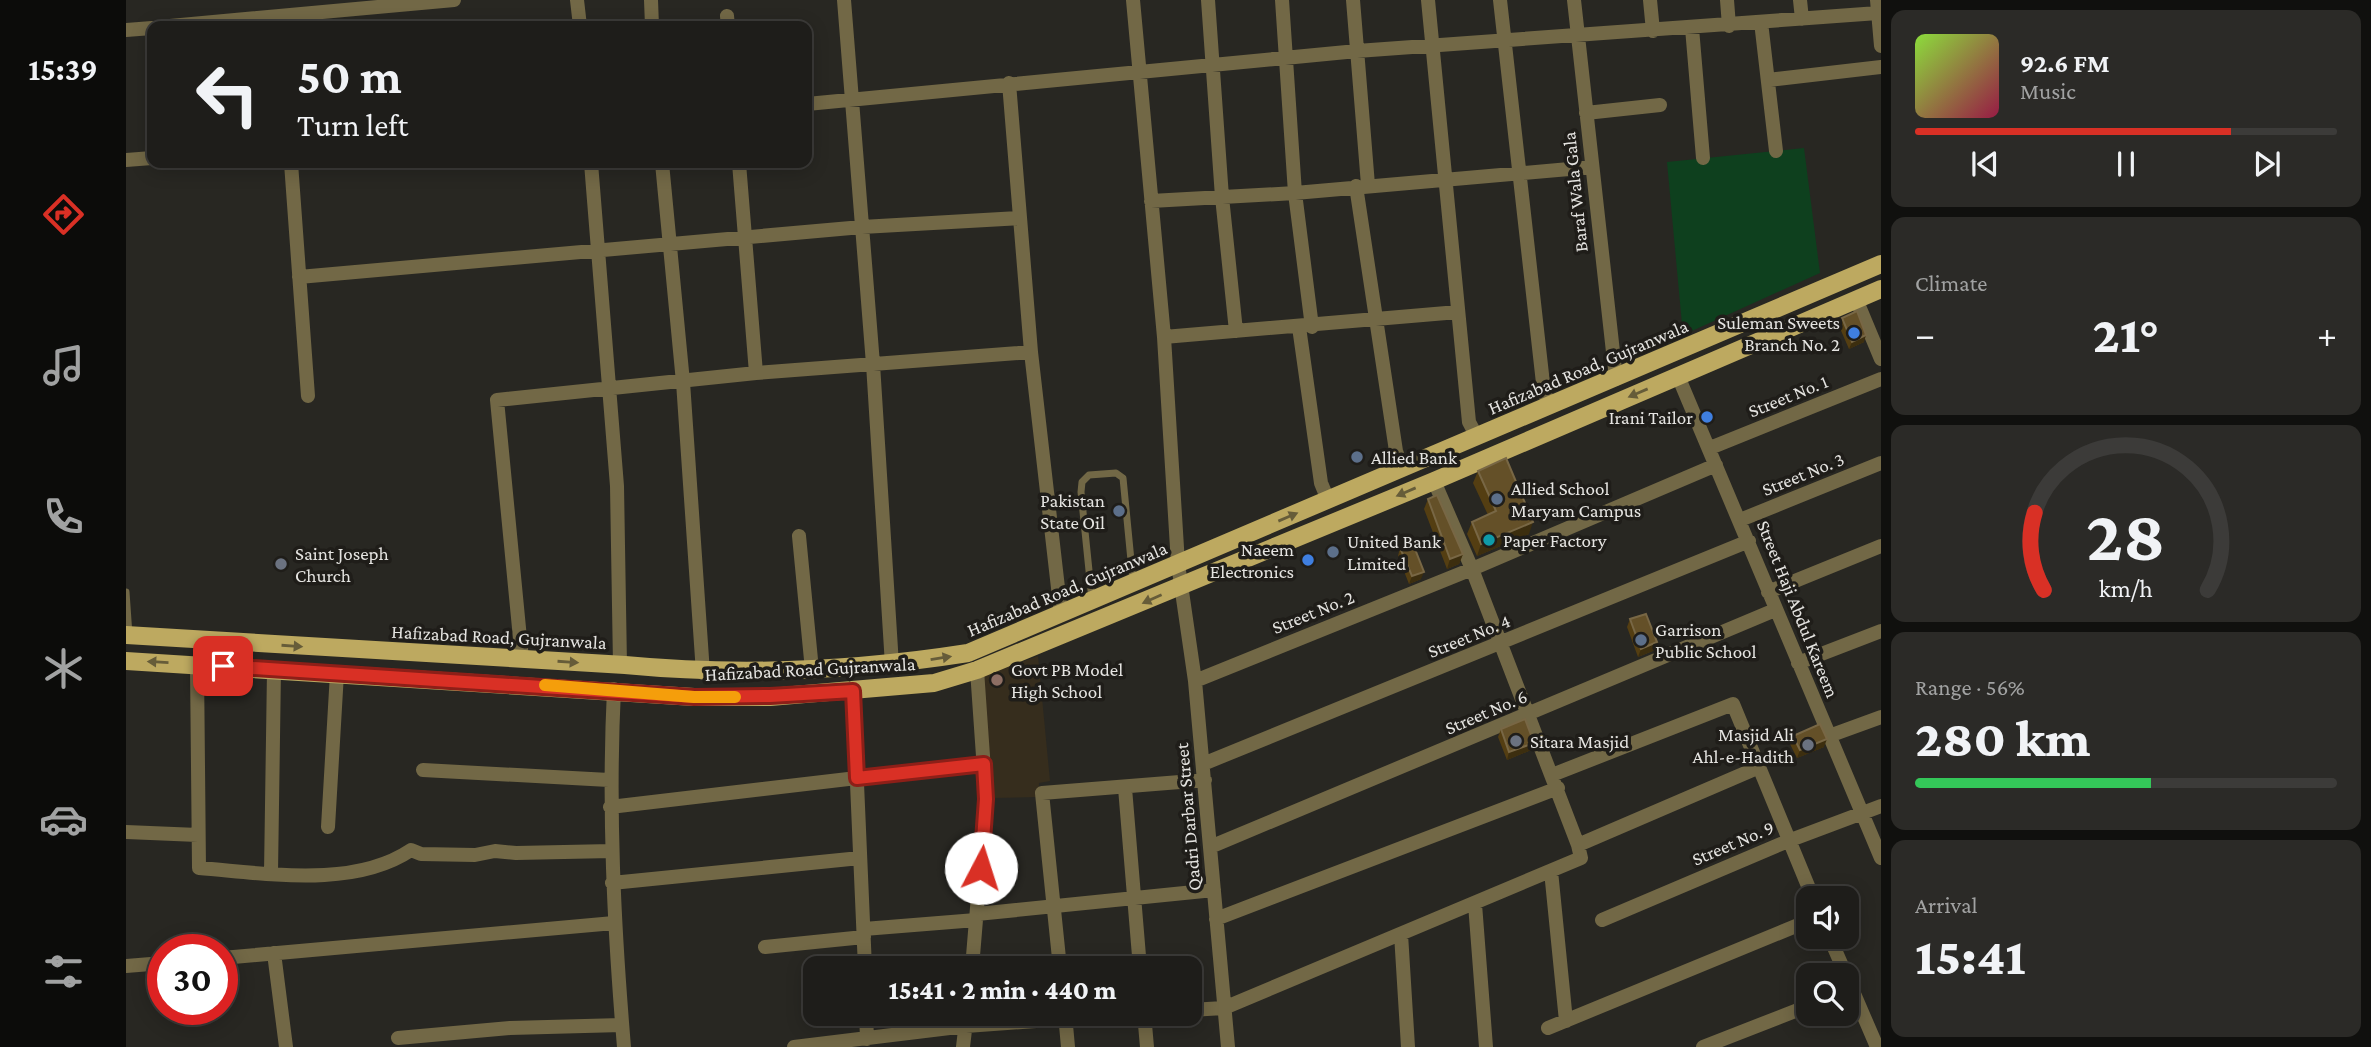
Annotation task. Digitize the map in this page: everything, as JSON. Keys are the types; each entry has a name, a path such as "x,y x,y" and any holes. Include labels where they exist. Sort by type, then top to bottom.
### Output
{"main road":[{"name":"Hafizabad Road, Gujranwala","path":"127,636 620,665 704,673 892,665 968,653 1881,264"},
{"name":"Hafizabad Road Gujranwala","path":"126,660 614,689 694,697 770,696 934,683 977,670 1434,481 1881,289"}],"street":[{"path":"225,21 454,0"},
{"path":"577,0 579,21"},
{"path":"651,0 652,21"},
{"path":"844,0 873,363 892,665"},
{"name":"Qadri Darbar Street","path":"1133,0 1164,337 1178,564 1195,681 1227,1047"},
{"path":"1208,0 1222,197 1236,331"},
{"path":"1282,0 1306,327 1321,483 1328,500"},
{"path":"1353,0 1362,185 1374,319 1396,451 1402,469"},
{"path":"1428,0 1443,178 1469,422 1476,437"},
{"path":"1500,0 1544,392 1550,405"},
{"name":"Baraf Wala Gala","path":"1574,0 1616,379"},
{"path":"1650,0 1653,31"},
{"path":"1727,0 1729,26"},
{"path":"1800,0 1802,19"},
{"path":"812,103 1432,44 1729,26 1802,19 1877,7 1881,46"},
{"path":"1761,22 1776,150"},
{"path":"126,30 147,28"},
{"path":"1692,28 1703,158"},
{"path":"1768,80 1881,67"},
{"path":"1009,83 1031,352 1061,614"},
{"path":"1586,113 1660,105"},
{"path":"126,160 147,158"},
{"path":"1151,201 1296,193 1362,185 1592,167"},
{"path":"291,168 308,396"},
{"path":"591,168 617,485 620,665"},
{"path":"662,168 683,382 704,673"},
{"path":"739,168 757,373"},
{"path":"299,276 746,236 1020,218"},
{"path":"1856,299 1881,359"},
{"path":"1164,337 1458,312"},
{"path":"522,659 497,400 757,373 1031,352"},
{"name":"Street Haji Abdul Kareem","path":"1678,376 1881,858"},
{"name":"Street No. 1","path":"1710,448 1881,379"},
{"name":"Street No. 3","path":"1740,520 1881,463"},
{"name":"Street No. 2","path":"1195,681 1472,569 1716,465"},
{"path":"1202,1009 1224,1008 1581,858 1555,782 1472,569 1434,481"},
{"path":"799,536 812,670"},
{"name":"Street No. 4","path":"1203,764 1749,541"},
{"path":"1768,592 1881,546"},
{"name":"Street No. 6","path":"1210,847 1776,610"},
{"path":"1798,663 1881,631"},
{"path":"197,665 199,868 271,873 344,872 393,862 411,850 421,854 475,855 495,851 516,853 612,850"},
{"path":"271,873 274,670"},
{"path":"973,956 986,799 977,670"},
{"path":"328,827 337,673"},
{"path":"614,689 609,780 614,923 624,1047"},
{"path":"853,691 865,956"},
{"path":"1216,919 1555,782 1732,704 1808,886"},
{"path":"1829,736 1881,717"},
{"path":"610,807 984,764"},
{"path":"1578,845 1757,768"},
{"path":"423,770 609,780"},
{"path":"1059,956 1042,793 1205,780"},
{"path":"1125,788 1139,956"},
{"name":"Street No. 9","path":"1602,920 1788,841 1881,806"},
{"path":"126,832 198,835"},
{"path":"612,883 860,858"},
{"path":"1551,871 1566,1021"},
{"path":"765,947 1134,896 1214,890"},
{"path":"1475,904 1486,1047"},
{"path":"238,956 614,923"},
{"path":"1548,1028 1796,926"},
{"path":"1401,934 1408,1047"},
{"path":"274,953 286,1047"},
{"path":"126,966 147,964"},
{"path":"1859,1007 1877,1047"},
{"path":"1703,1047 1796,1011"},
{"path":"398,1038 510,1028 622,1025"},
{"path":"794,1047 861,1042 937,1026"},
{"path":"963,1047 965,1026"},
{"path":"1066,1026 1068,1047"},
{"path":"1146,1026 1147,1047"}],"lane":[{"path":"1092,601 1081,492 1082,482 1088,475 1116,473 1123,478 1133,584"},
{"path":"126,592 127,636"}],"shaded area":[{"path":"1038,656 1050,781 1039,783 1038,797 992,798 981,677"}],"green space":[{"path":"1804,148 1820,273 1683,335 1667,162"}],"building":[{"path":"1857,311 1866,335 1852,342 1842,318"},
{"path":"1506,458 1533,522 1481,544 1472,522 1496,511 1478,471"},
{"path":"1437,495 1463,554 1450,559 1428,499"},
{"path":"1413,544 1424,572 1412,576 1400,548"},
{"path":"1646,614 1657,642 1641,649 1630,619"},
{"name":"Sitara Masjid","path":"1525,719 1534,743 1509,752 1501,729"},
{"path":"1820,724 1827,739 1800,750 1793,736"}],"slow traffic":[{"path":"545,685 694,697 735,697"}],"place":[{"name":"Suleman Sweets Branch No. 2","path":"1854,333"},
{"name":"Irani Tailor","path":"1707,417"},
{"name":"Allied Bank","path":"1357,457"},
{"name":"Allied School Maryam Campus","path":"1497,499"},
{"name":"Pakistan State Oil","path":"1119,511"},
{"name":"Paper Factory","path":"1489,540"},
{"name":"United Bank Limited","path":"1333,552"},
{"name":"Naeem Electronics","path":"1308,560"},
{"name":"Saint Joseph Church","path":"281,564"},
{"name":"Garrison Public School","path":"1641,640"},
{"name":"Govt PB Model High School","path":"997,680"},
{"name":"Sitara Masjid","path":"1516,741"},
{"name":"Masjid Ali Ahl-e-Hadith","path":"1808,745"}],"route":[{"path":"223,666 590,688 694,697 853,691 857,778 984,764 986,799 981,868"}]}
